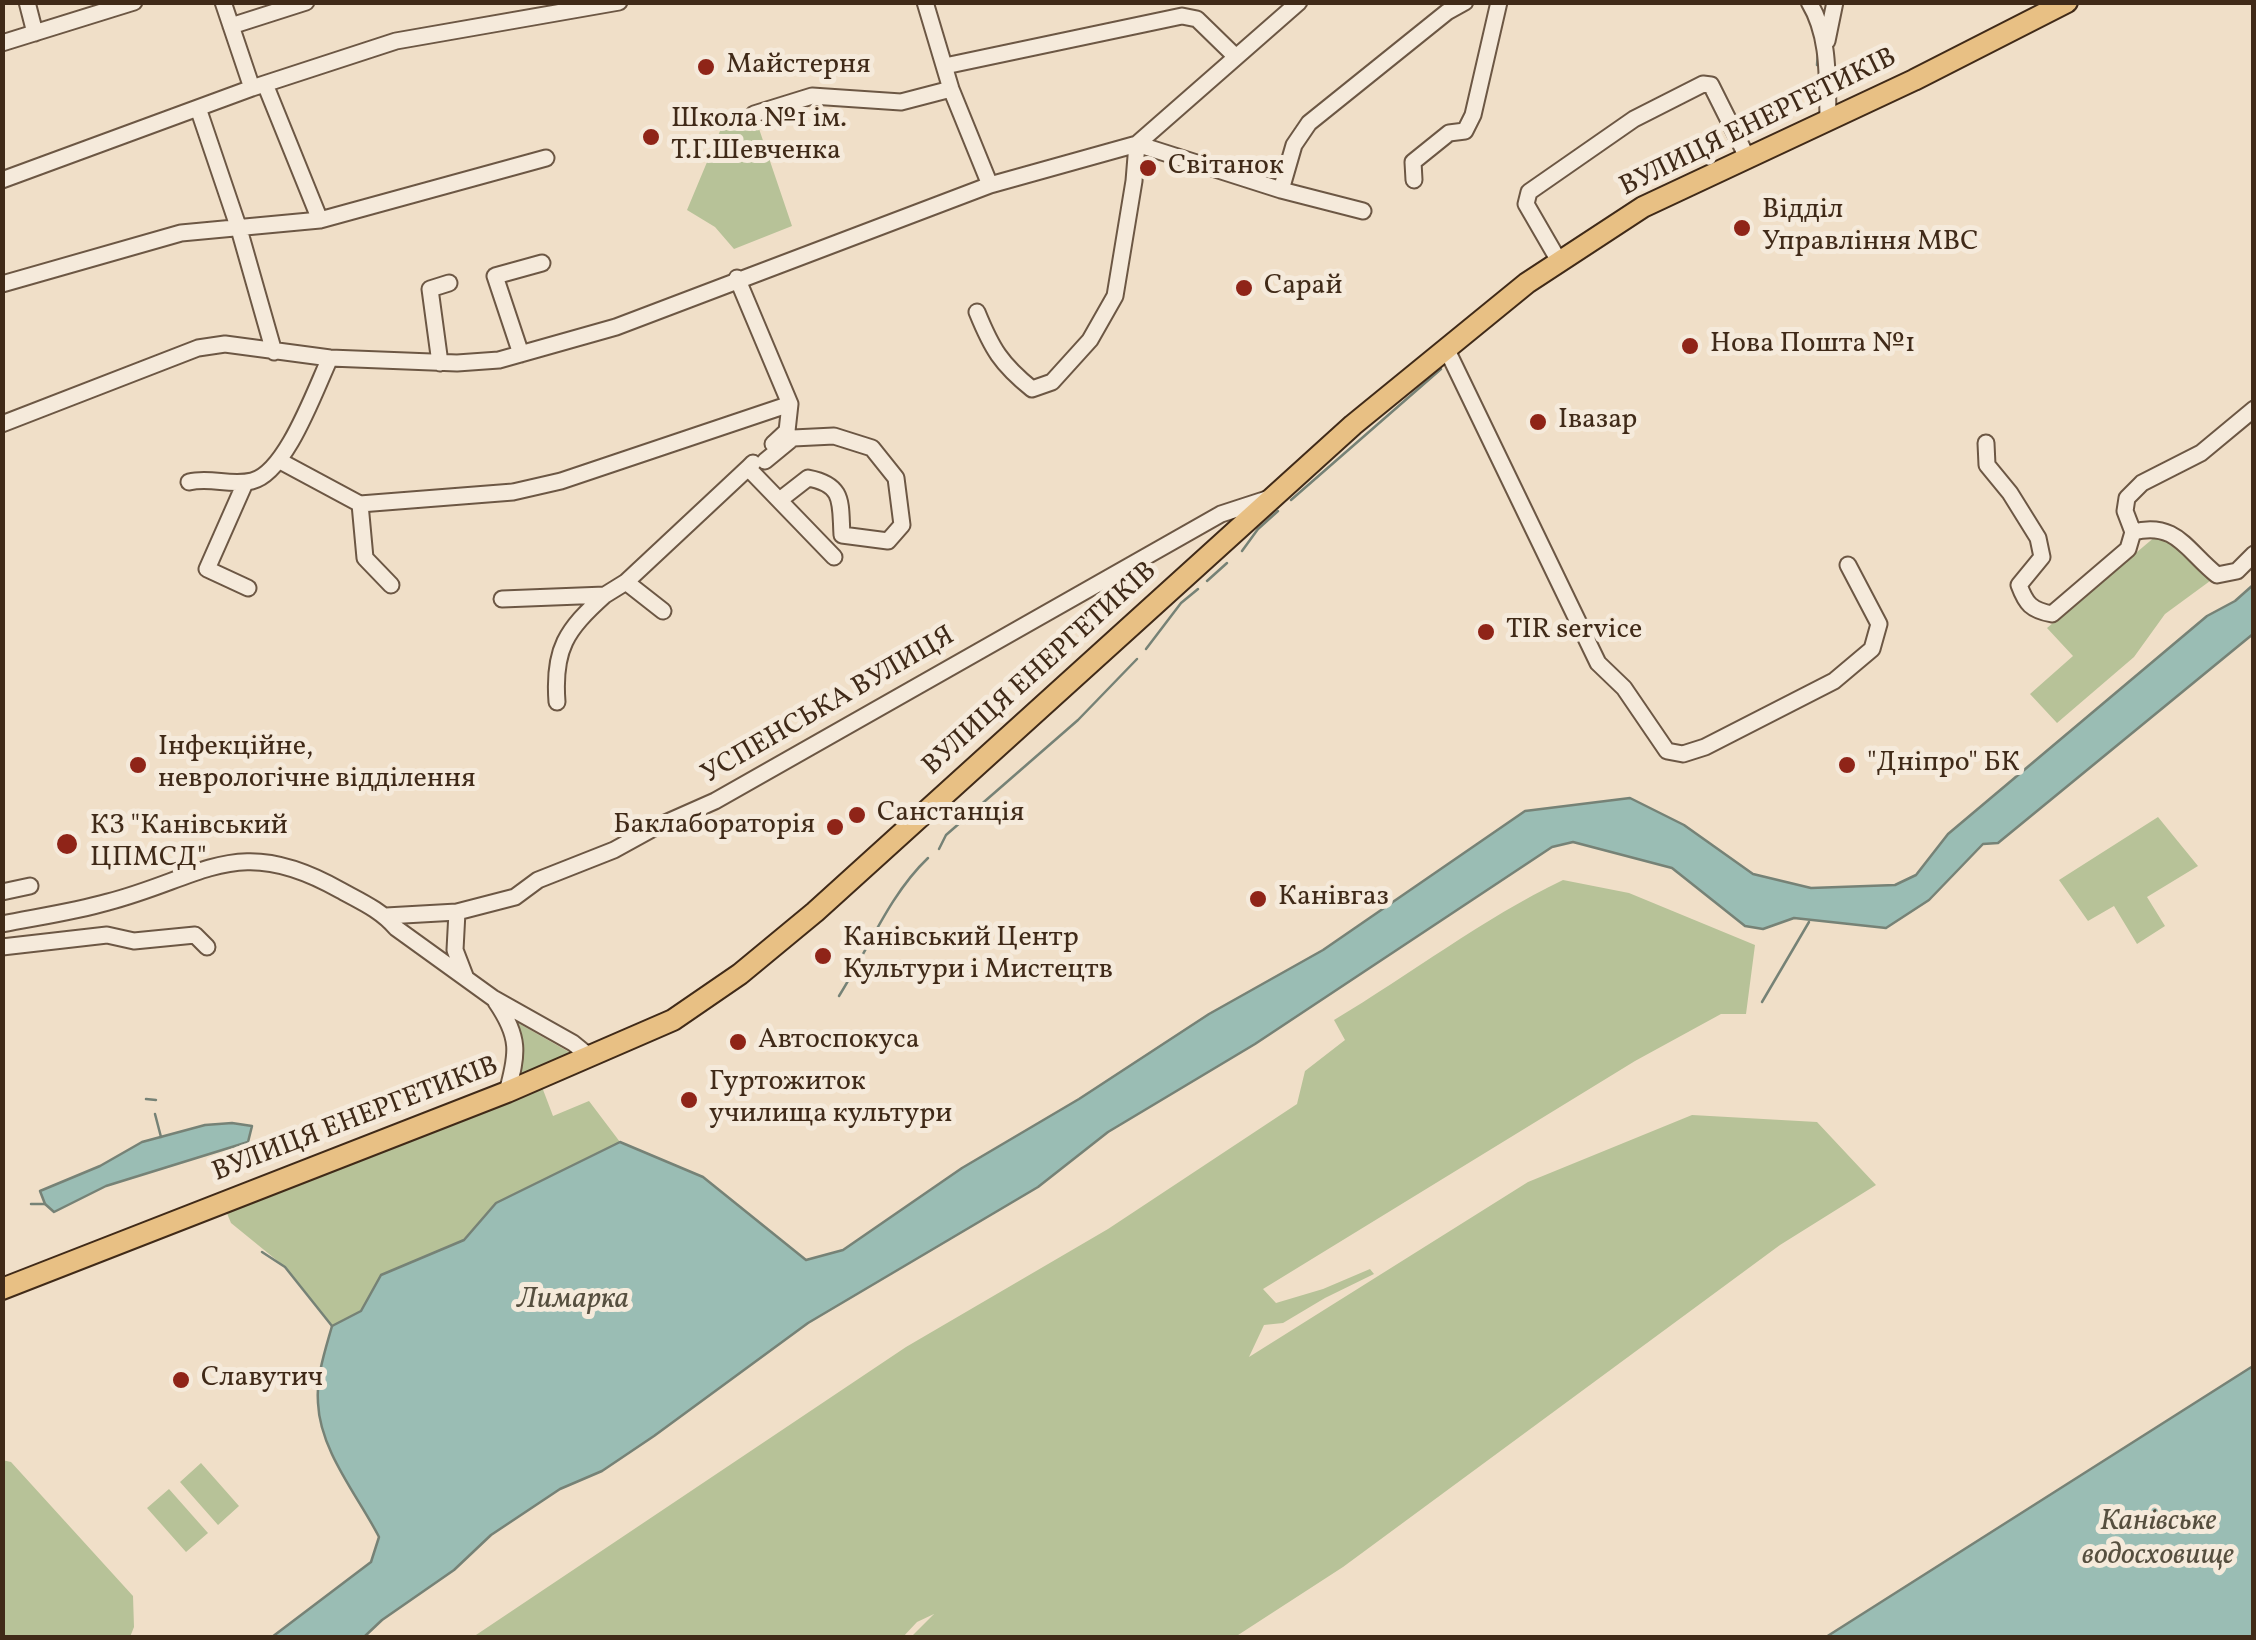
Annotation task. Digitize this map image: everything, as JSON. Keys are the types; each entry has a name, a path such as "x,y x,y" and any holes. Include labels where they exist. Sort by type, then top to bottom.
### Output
{"main road":[{"name":"ВУЛИЦЯ ЕНЕРГЕТИКІВ","path":"2,1289 507,1092 674,1020 740,974 815,912 1274,496 1446,348 1559,261 1643,207 1914,80 2067,2"}],"street":[{"path":"27,2 35,33"},
{"path":"66,2 72,22"},
{"path":"2,43 134,2"},
{"path":"223,2 320,220"},
{"path":"231,26 306,2"},
{"path":"2,180 259,86 396,41 619,2"},
{"path":"924,2 951,90 990,185"},
{"path":"2,424 198,348 225,344 330,358 440,363 499,360 616,327 990,185 1137,144 1298,2"},
{"path":"1282,190 1294,145 1309,123 1447,12 1466,2"},
{"path":"1414,180 1413,162 1449,133 1465,132 1473,115 1499,2"},
{"path":"1809,2 1818,18 1826,50 1828,117"},
{"path":"1826,50 1835,2"},
{"path":"945,66 1182,16 1197,18 1235,56"},
{"path":"1559,261 1526,204 1530,192 1634,119 1703,84 1711,85 1747,157"},
{"path":"754,114 812,96 901,102 951,90"},
{"path":"198,108 239,229 274,352"},
{"path":"1137,144 1282,190 1364,211"},
{"path":"976,312 992,351 1006,368 1032,390 1052,382 1090,340 1115,296 1137,144"},
{"path":"2,284 181,233 320,220 546,158"},
{"path":"520,354 495,276 542,263"},
{"path":"557,702 555,671 562,642 582,616 626,582 786,431 790,404 737,278"},
{"path":"440,363 430,289 449,284"},
{"path":"1446,348 1598,663 1624,688 1666,750 1683,754 1704,747 1834,680 1872,649 1880,624 1848,565"},
{"path":"190,482 260,479 280,461 330,358"},
{"path":"280,461 360,504 513,492 561,481 790,404"},
{"path":"1986,443 1987,465 2010,492 2038,538 2042,557 2019,585 2025,601 2034,611 2052,614 2128,549 2134,532 2125,511 2127,498 2134,490 2142,482 2201,453 2254,409"},
{"path":"765,461 793,438 834,436 872,448 896,478 902,524 888,541 816,536"},
{"path":"748,468 834,557"},
{"path":"781,500 808,478 827,482 840,497 842,535"},
{"path":"245,482 207,569 248,588"},
{"name":"УСПЕНСЬКА ВУЛИЦЯ","path":"386,916 458,912 515,897 538,880 614,850 715,802 1220,514 1274,496"},
{"path":"360,504 366,558 391,585"},
{"path":"2134,532 2154,527 2168,531 2216,575 2236,572 2254,554"},
{"path":"626,582 663,610"},
{"path":"502,599 605,595"},
{"path":"2,924 108,902 210,865 260,860 315,876 386,916 396,928 493,998 589,1056"},
{"path":"2,892 30,886"},
{"path":"458,912 455,950 465,976"},
{"path":"2,947 107,936 134,941 195,935 207,947"},
{"path":"493,998 510,1022 518,1054 507,1092"}],"green space":[{"path":"754,114 792,226 734,249 715,227 687,210 725,119"},
{"path":"2156,536 2163,536 2210,581 2165,614 2134,657 2057,723 2030,694 2073,656 2047,628"},
{"path":"2158,817 2198,866 2147,897 2165,926 2137,944 2114,906 2088,921 2059,880"},
{"path":"1563,880 1629,893 1755,945 1746,1014 1721,1014 1635,1061 1263,1289 1276,1303 1370,1269 1374,1274 1283,1323 1264,1325 1249,1357 1528,1182 1692,1115 1817,1122 1876,1185 1780,1245 1343,1567 1235,1637 911,1637 934,1614 917,1622 902,1638 473,1637 906,1347 1108,1229 1297,1104 1305,1071 1345,1040 1334,1020 1475,929"},
{"path":"513,1020 569,1052 565,1059 517,1079"},
{"path":"542,1087 553,1116 589,1101 620,1142 496,1203 464,1240 381,1275 361,1311 332,1326 285,1267 231,1223 226,1211"},
{"path":"2,1460 11,1462 133,1596 134,1627 130,1637 3,1637"},
{"path":"201,1463 239,1506 218,1525 180,1482"},
{"path":"169,1489 208,1533 186,1552 147,1508"}],"water":[{"name":"Лимарка","path":"2253,585 2253,634 1998,843 1983,844 1929,900 1886,928 1794,918 1763,929 1745,926 1672,868 1573,842 1552,847 1255,1044 1108,1132 1038,1187 808,1323 602,1471 560,1489 491,1535 454,1570 364,1637 272,1637 371,1562 379,1537 341,1473 320,1421 318,1384 332,1326 361,1311 381,1275 464,1240 496,1203 620,1142 703,1177 806,1260 843,1250 962,1168 1079,1099 1209,1014 1323,950 1525,811 1630,798 1684,825 1753,874 1811,888 1895,885 1916,875 1948,834 2207,616 2235,601"},
{"path":"205,1125 252,1126 248,1142 106,1186 54,1212 45,1204 40,1191 100,1166 142,1142"},
{"name":"Канівське водосховище","path":"2253,1366 2253,1637 1826,1637"}],"waterway":[{"path":"1817,65 1818,52"},
{"path":"1291,500 1441,369"},
{"path":"1242,551 1278,511"},
{"path":"1207,581 1227,563"},
{"path":"1146,649 1181,603 1198,589"},
{"path":"939,849 946,835 1078,720 1137,659"},
{"path":"839,996 890,906 928,858"},
{"path":"1762,1002 1809,922"},
{"path":"146,1099 156,1100"},
{"path":"155,1114 161,1137"},
{"path":"31,1204 45,1204"},
{"path":"262,1252 285,1267 332,1326"}],"place":[{"name":"Майстерня","path":"706,67"},
{"name":"Школа №1 ім. Т.Г.Шевченка","path":"651,137"},
{"name":"Світанок","path":"1148,168"},
{"name":"Відділ Управління МВС","path":"1742,228"},
{"name":"Сарай","path":"1244,288"},
{"name":"Нова Пошта №1","path":"1690,346"},
{"name":"Івазар","path":"1538,422"},
{"name":"TIR service","path":"1486,632"},
{"name":"Інфекційне, неврологічне відділення","path":"138,765"},
{"name":"\"Дніпро\" БК","path":"1847,765"},
{"name":"Санстанція","path":"857,815"},
{"name":"Баклабораторія","path":"835,827"},
{"name":"КЗ \"Канівський ЦПМСД\"","path":"67,844"},
{"name":"Канівгаз","path":"1258,899"},
{"name":"Канівський Центр Культури і Мистецтв","path":"823,956"},
{"name":"Автоспокуса","path":"738,1042"},
{"name":"Гуртожиток училища культури","path":"689,1100"},
{"name":"Славутич","path":"181,1380"}]}
